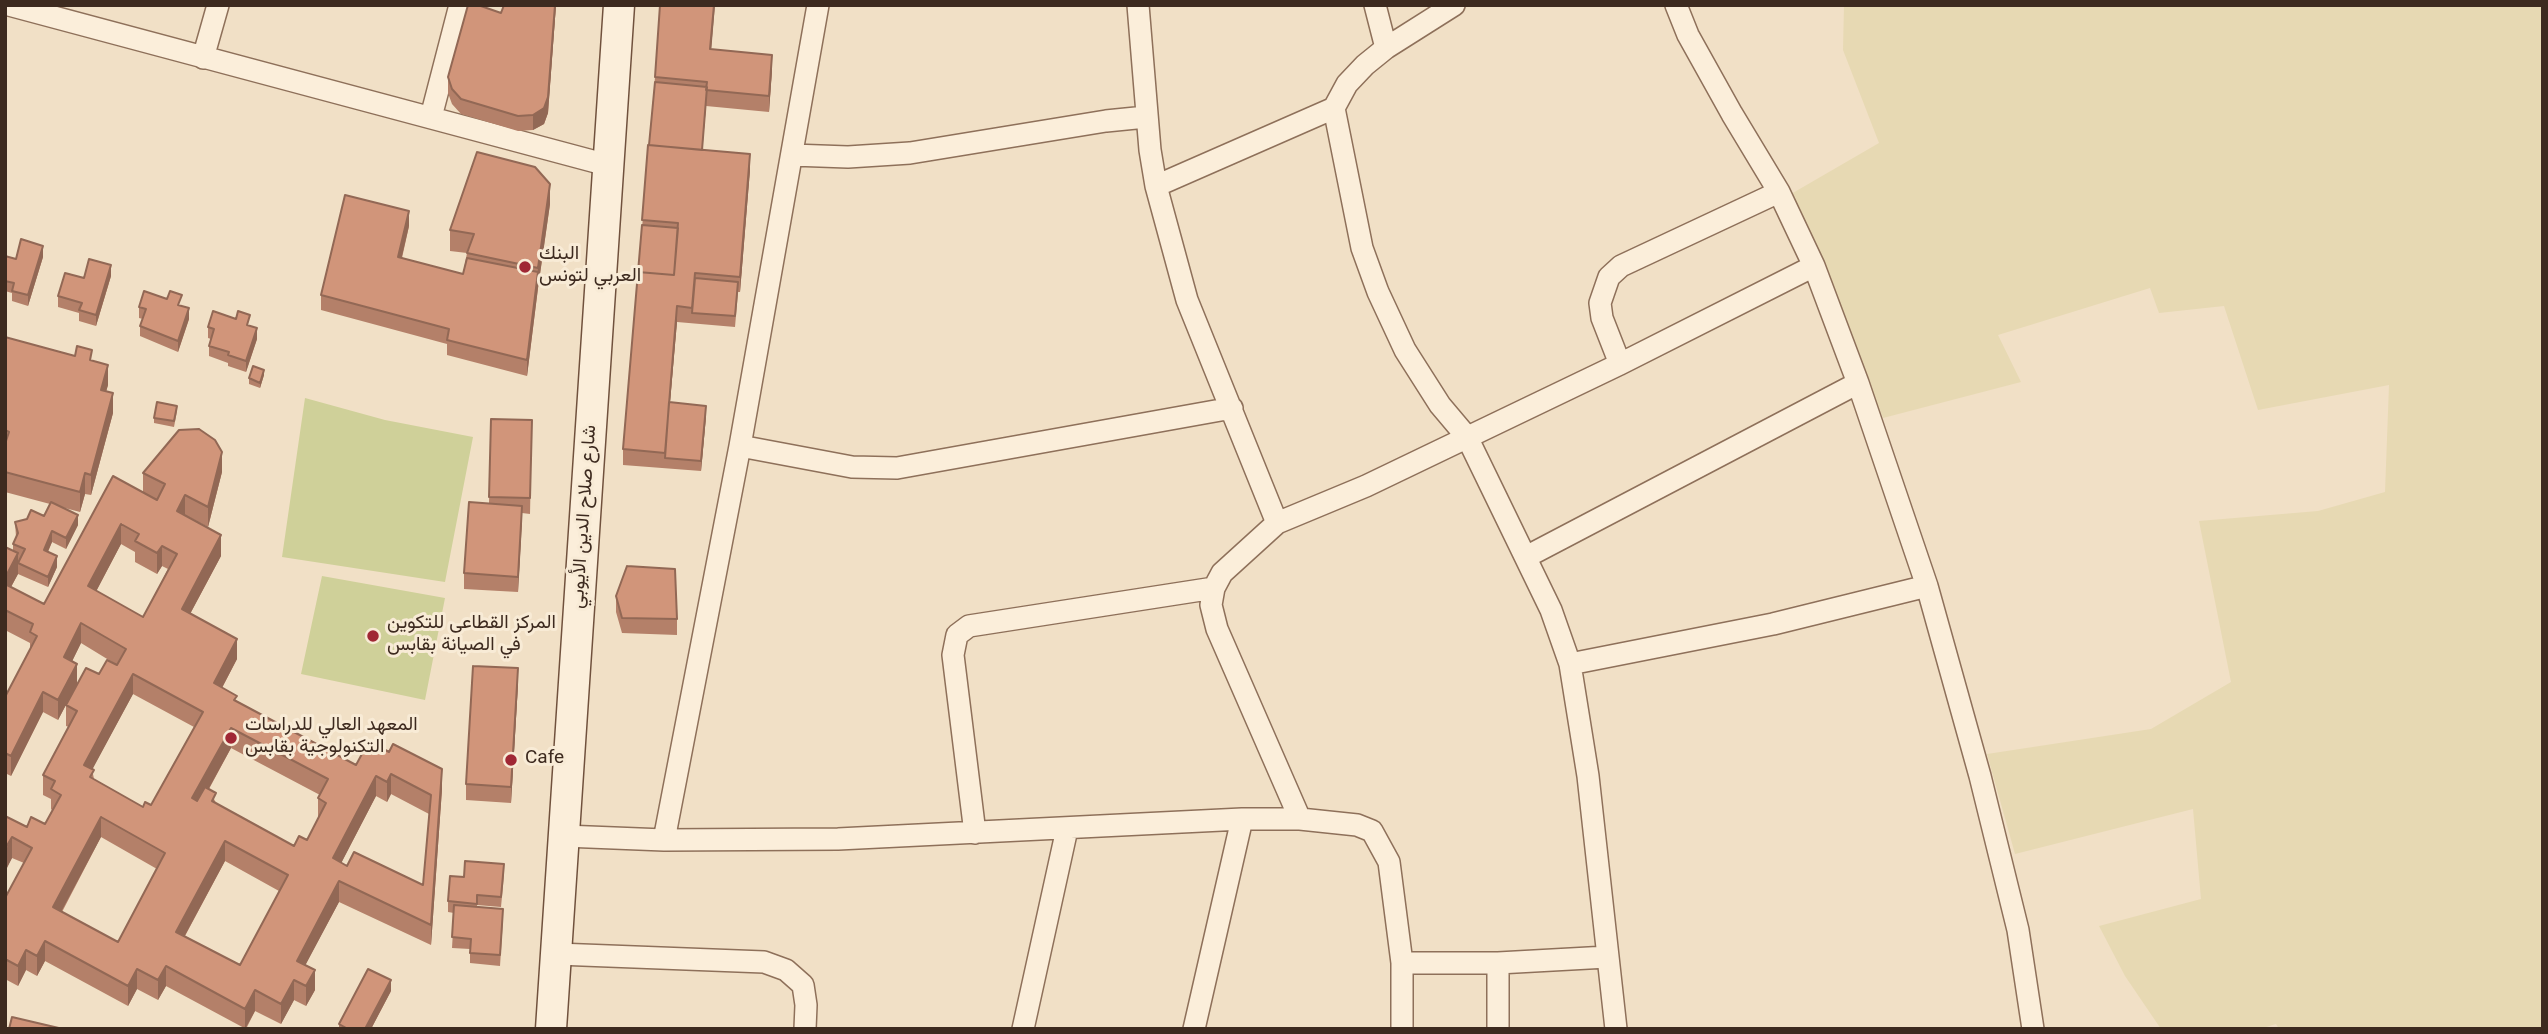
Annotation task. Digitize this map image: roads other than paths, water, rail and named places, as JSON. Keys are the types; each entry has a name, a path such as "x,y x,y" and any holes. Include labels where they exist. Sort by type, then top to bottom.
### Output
{"main road":[{"name":"شارع صلاح الدين الأيوبي","path":"551,1029 611,166 619,5"}],"street":[{"path":"5,11 8,5 611,166"},
{"path":"203,58 218,5"},
{"path":"431,117 460,5"},
{"path":"664,840 740,446 818,5"},
{"path":"1138,5 1146,117 1156,186 1187,300 1277,523"},
{"path":"1375,5 1386,48"},
{"path":"1156,186 1334,108 1347,84 1386,48 1454,5"},
{"path":"1676,5 1694,46 1779,192 1814,266 1858,383 1927,586 1980,776 2018,930 2032,1029"},
{"path":"1334,108 1362,248 1378,292 1405,350 1440,405 1467,436 1551,610 1570,664 1582,725 1616,1029"},
{"path":"792,155 848,157 910,153 1146,117"},
{"path":"1620,364 1602,318 1600,303 1609,278 1621,266 1779,192"},
{"path":"1300,819 1217,629 1211,605 1214,588 1222,573 1277,523 1366,486 1620,364 1814,266"},
{"path":"1527,557 1858,383"},
{"path":"740,446 840,465 897,468 1232,408"},
{"path":"1570,664 1773,624 1927,586"},
{"path":"975,833 953,654 957,635 969,626 1214,588"},
{"path":"564,836 664,840 838,839 1242,819 1300,819 1357,825 1373,831 1390,862 1402,963 1402,1029"},
{"path":"1194,1029 1242,819"},
{"path":"1023,1029 1067,829"},
{"path":"557,954 764,962 786,970 803,985 805,1029"},
{"path":"1402,963 1498,963 1607,957"},
{"path":"1498,963 1498,1029"}],"place":[{"name":"البنك العربي لتونس","path":"525,267"},
{"name":"المركز القطاعى للتكوين في الصيانة بقابس","path":"373,636"},
{"name":"المعهد العالي للدراسات التكنولوجية بقابس","path":"231,738"},
{"name":"Cafe","path":"511,760"}]}
